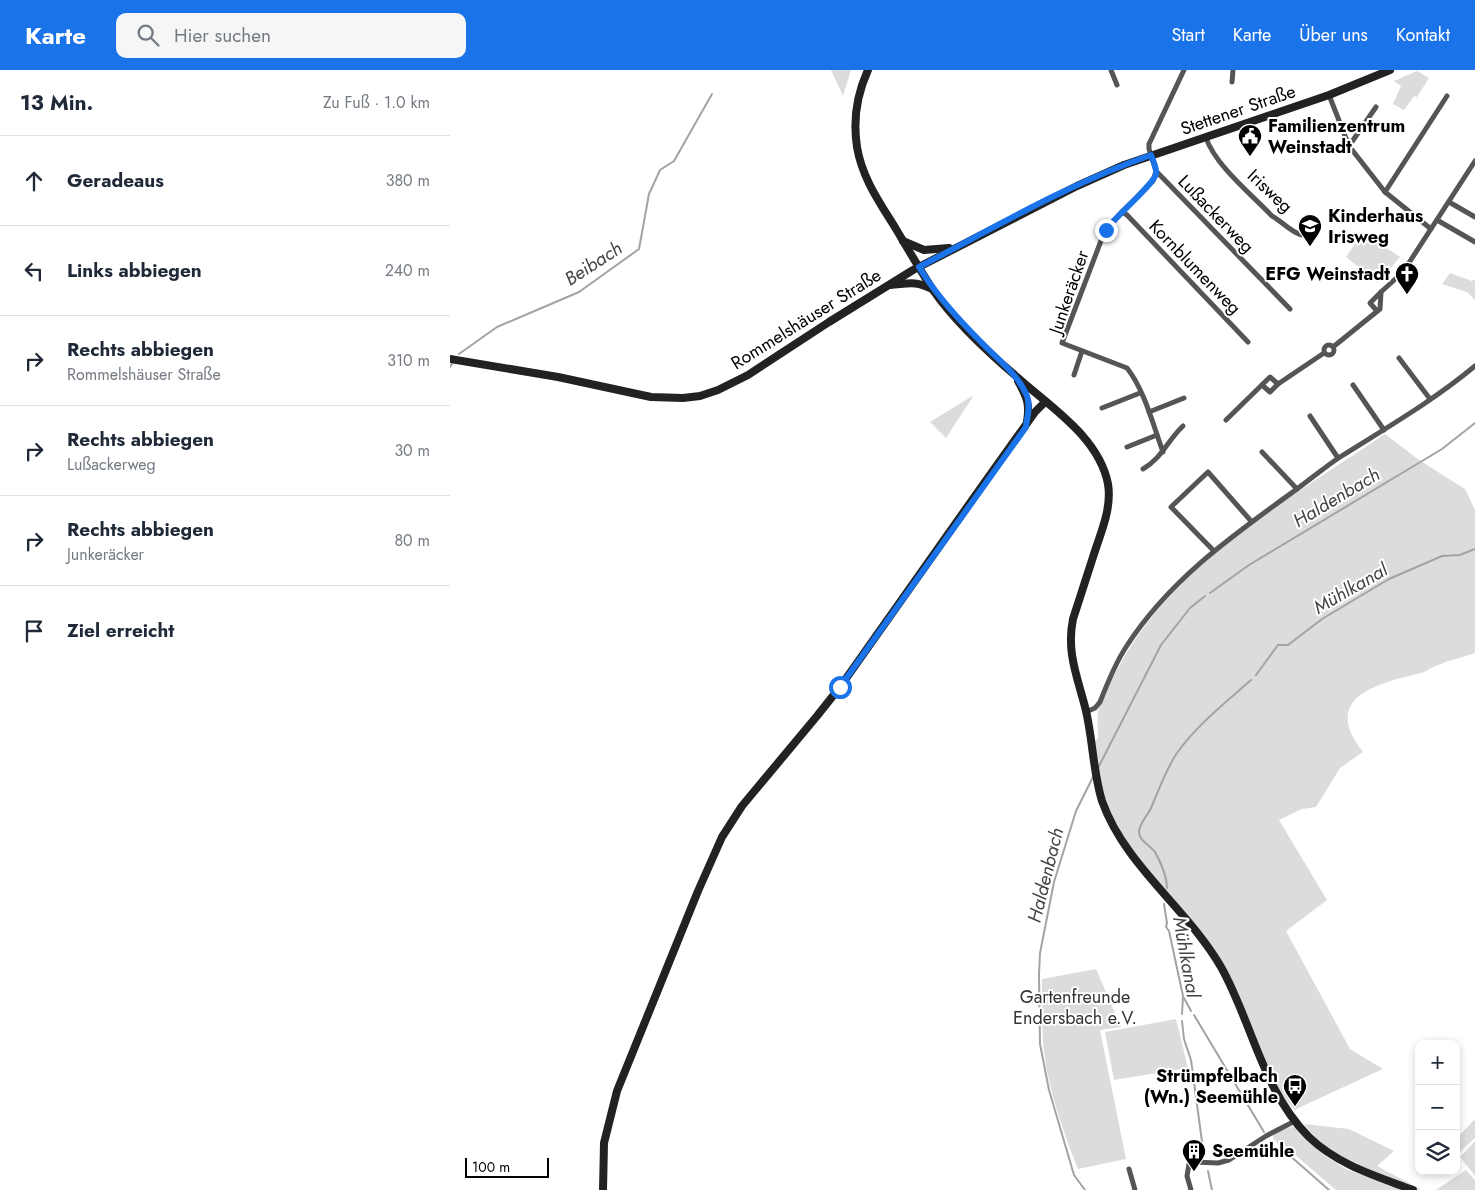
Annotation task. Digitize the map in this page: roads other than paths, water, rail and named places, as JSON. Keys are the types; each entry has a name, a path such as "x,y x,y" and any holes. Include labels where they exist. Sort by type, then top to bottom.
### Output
{"main road":[{"path":"868,70 856,111 857,148 871,189 919,267 948,309 1016,377 1074,428 1094,450 1105,473 1109,494 1106,518 1075,613 1070,634 1070,651 1086,712 1102,800 1117,831 1130,852 1199,936 1219,964 1236,996 1264,1071 1295,1121 1322,1149 1335,1158 1413,1190"},
{"name":"Stettener Straße","path":"1151,155 1329,96 1390,70"},
{"name":"Rommelshäuser Straße","path":"452,359 558,377 651,397 683,398 700,396 718,390 748,375 815,330 888,285 958,246 1077,186 1124,164 1151,155"},
{"path":"904,241 924,250 932,251 958,246"},
{"path":"888,285 912,283 924,285 934,290"},
{"path":"1016,377 1028,398 1026,427"},
{"path":"602,1190 604,1143 617,1091 698,891 722,837 742,806 840,687 1035,412 1045,402"}],"street":[{"path":"1111,70 1117,85"},
{"path":"1151,155 1149,144 1184,70"},
{"path":"1232,82 1233,70"},
{"path":"1329,96 1349,146 1385,192 1431,229"},
{"path":"1385,192 1447,96"},
{"path":"1349,146 1376,107"},
{"name":"Irisweg","path":"1206,138 1218,160 1272,216 1281,221 1295,234 1302,235"},
{"name":"Lußackerweg","path":"1151,155 1156,171 1290,309"},
{"path":"1377,311 1370,303 1402,272 1475,160"},
{"name":"Junkeräcker","path":"1156,171 1153,181 1109,226 1101,240 1062,343 1127,368 1132,374 1140,392 1163,452"},
{"path":"1449,202 1475,218"},
{"name":"Kornblumenweg","path":"1122,212 1248,342"},
{"path":"1437,220 1475,242"},
{"path":"1262,384 1270,392 1278,384 1324,353 1332,354 1333,347 1380,309 1381,292"},
{"path":"1074,375 1082,351"},
{"path":"1399,358 1430,399"},
{"path":"1086,712 1095,708 1100,702 1125,648 1155,609 1213,550 1251,520 1338,458 1384,430 1475,366"},
{"path":"1226,420 1270,377 1278,384"},
{"path":"1353,385 1384,430"},
{"path":"1102,408 1140,392"},
{"path":"1148,412 1184,398"},
{"path":"1310,416 1338,458"},
{"path":"1142,469 1163,452 1176,433 1184,426"},
{"path":"1127,447 1156,435"},
{"path":"1262,452 1297,489"},
{"path":"1213,550 1171,506 1208,472 1251,520"},
{"path":"1191,1190 1187,1176 1189,1164 1194,1162 1218,1163 1229,1160 1266,1136 1295,1121"},
{"path":"1129,1169 1135,1190"}],"waterway":[{"name":"Beibach","path":"459,354 497,327 579,292 639,249 649,194 660,170 674,161 712,94"},
{"name":"Haldenbach","path":"1210,593 1249,565 1442,449 1475,423"},
{"name":"Mühlkanal","path":"1256,675 1278,645 1288,645 1322,619 1389,579 1442,556 1460,555 1475,549"},
{"name":"Haldenbach","path":"1098,768 1161,645 1190,608 1205,596"},
{"name":"Mühlkanal","path":"1167,888 1165,874 1155,852 1139,835 1140,826 1151,808 1177,753 1202,724 1251,680"},
{"name":"Haldenbach","path":"1085,1190 1074,1175 1049,1090 1040,1044 1039,974 1040,953 1054,882 1076,811 1093,777"},
{"name":"Mühlkanal","path":"1164,904 1166,927 1169,931 1183,996 1182,1014"},
{"path":"1184,998 1191,1011"},
{"path":"1194,1015 1264,1132"},
{"name":"Mühlkanal","path":"1182,1021 1184,1039 1191,1060 1203,1149"},
{"path":"1288,1154 1329,1190"},
{"name":"Mühlkanal","path":"1208,1171 1212,1190"}],"place":[{"name":"Familienzentrum Weinstadt","path":"1250,157"},
{"name":"Kinderhaus Irisweg","path":"1310,247"},
{"name":"EFG Weinstadt","path":"1407,295"},
{"name":"Strümpfelbach (Wn.) Seemühle","path":"1295,1107"},
{"name":"Seemühle","path":"1194,1172"}],"park label":[{"name":"Gartenfreunde Endersbach e.V.","path":"1075,1008"}]}
